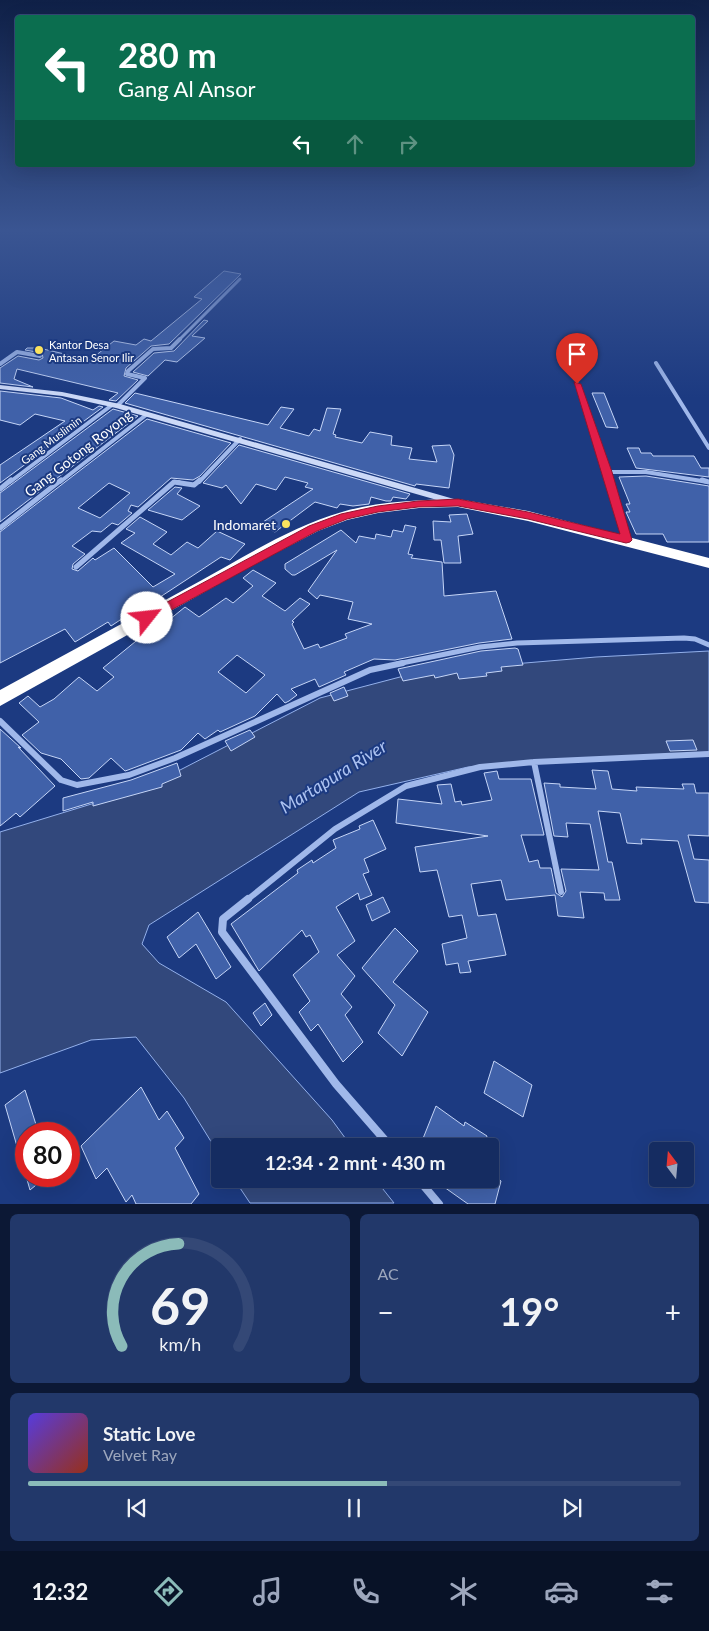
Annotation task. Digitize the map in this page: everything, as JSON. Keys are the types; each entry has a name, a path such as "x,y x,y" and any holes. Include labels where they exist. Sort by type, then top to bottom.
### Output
{"highway":[{"path":"0,699 248,561 313,528 344,516 378,509 418,504 458,503 528,516 709,562"},
{"path":"0,704 19,690"}],"street":[{"name":"Gang Muslimin","path":"0,489 114,406 145,378 127,374 128,371 155,348 171,348 233,286"},
{"path":"0,364 17,352 40,356"},
{"path":"656,363 709,448"},
{"path":"577,384 607,472 626,540"},
{"path":"0,387 62,394 114,406 240,439 458,503"},
{"name":"Gang Gotong Royong","path":"0,528 146,415"},
{"path":"76,567 174,482 179,481 192,486 197,484 240,439"},
{"path":"607,472 624,470 677,475 709,482"},
{"path":"0,721 61,780 78,785 129,775 175,758 370,670 480,647 517,643 695,638 709,645"},
{"path":"383,1138 336,1084 228,942 222,932 223,919 335,829 406,786 480,767 534,762 709,754"},
{"path":"534,762 560,892"},
{"path":"426,1188 439,1204"}],"water":[{"name":"Martapura River","path":"709,651 709,752 468,767 359,792 149,925 142,944 159,963 226,1002 332,1120 345,1138 211,1138 211,1142 184,1098 136,1037 91,1040 0,1073 0,832 147,787 320,698 419,672 596,657"},
{"path":"240,1188 382,1188 394,1203 250,1203"}],"building":[{"path":"206,286 228,286 169,344 151,346 126,368 124,376 138,380 116,401 109,400 118,393 17,369 14,379 33,387 0,383 0,368 18,356 39,360 43,358 42,353 25,350 27,348 39,348 90,360 114,341 136,345 144,339 151,341 202,299 194,297"},
{"path":"204,320 208,321 192,336 205,338 177,362 165,360 148,376 133,372 154,353 174,351"},
{"path":"0,391 61,398 93,410 99,406 103,407 0,483 0,465 65,421 35,414 20,425 0,420"},
{"path":"135,393 268,425 281,407 294,409 280,428 309,436 314,429 320,431 327,408 341,409 333,434 336,435 335,437 362,443 370,432 392,436 391,445 412,448 409,459 437,462 432,446 450,445 454,455 449,488 416,484 415,486 125,403"},
{"path":"592,393 604,393 618,428 606,427"},
{"path":"113,409 138,416 0,522 0,493"},
{"path":"147,419 231,443 200,476 193,480 171,478 138,507 131,505 128,511 132,513 118,525 112,523 101,532 92,531 72,546 85,554 73,564 72,569 78,571 93,558 95,560 114,548 153,587 175,574 121,543 135,533 126,529 140,517 167,532 153,544 171,555 187,542 198,548 217,531 245,544 230,560 221,557 148,605 146,603 111,626 108,622 75,642 65,629 0,663 0,532","holes":["109,483 130,493 100,518 78,508"]},
{"path":"239,445 410,494 406,499 393,497 391,501 371,497 369,504 353,506 340,504 337,508 315,502 275,532 260,524 313,489 305,487 308,483 285,477 276,490 256,484 241,504 226,485 222,488 203,483"},
{"path":"627,448 639,448 641,453 651,453 653,456 694,456 701,468 709,468 709,477 636,468"},
{"path":"646,476 709,486 709,542 667,542 663,534 636,534 626,512 630,512 626,504 630,504 619,477"},
{"path":"175,487 182,488 177,494 200,506 182,520 148,510"},
{"path":"467,514 473,534 458,536 461,563 444,563 441,540 434,540 433,521 451,522 449,515"},
{"path":"405,525 416,527 408,554 413,555 411,558 442,562 444,596 496,591 512,639 479,643 395,660 374,659 344,672 346,675 319,687 315,679 291,689 297,695 285,703 277,694 255,716 220,732 218,730 205,739 198,733 181,750 125,771 111,758 89,778 81,779 61,759 41,753 22,735 39,722 19,703 28,696 40,707 54,699 79,677 97,691 114,677 103,668 152,628 167,618 169,620 185,607 199,617 226,598 233,603 253,586 243,578 253,570 276,583 262,596 285,611 300,598 310,604 292,621 304,649 318,644 320,648 347,638 345,634 372,624 348,619 353,602 320,595 317,599 308,591 337,550 295,575 292,575 285,569 285,564 341,530 356,543 359,536 375,539 376,534 391,537 393,530 403,532","holes":["237,655 265,675 246,693 218,672"]},
{"path":"518,649 523,665 501,667 502,671 486,673 487,676 459,679 457,673 435,678 434,675 403,681 398,669 481,651"},
{"path":"344,687 348,696 334,701 330,693"},
{"path":"0,729 21,748 18,747 55,786 20,817 16,813 0,826"},
{"path":"250,730 255,737 231,751 225,741"},
{"path":"693,740 697,750 670,751 666,741"},
{"path":"177,763 181,776 162,784 162,787 93,806 93,802 63,811 63,798 131,780"},
{"path":"592,770 608,771 612,789 637,791 636,787 684,789 682,784 694,784 696,793 709,793 709,836 688,835 694,859 709,860 709,903 695,902 678,841 641,839 642,844 627,843 620,813 598,811 608,862 612,862 620,900 605,900 604,893 580,892 584,918 558,916 555,895 506,900 501,880 471,884 478,916 496,914 506,955 468,961 471,972 460,973 458,963 446,965 442,944 467,938 462,915 449,917 437,870 420,872 415,847 488,836 396,823 398,799 442,804 437,785 451,784 455,802 461,801 462,805 492,800 484,773 497,771 499,779 531,779 544,835 521,835 529,862 538,860 540,868 551,868 556,893 562,897 566,891 561,869 599,870 590,824 566,823 568,837 554,836 544,783 560,784 560,787 596,789"},
{"path":"373,820 386,849 364,859 369,872 363,874 372,895 360,900 358,893 336,907 355,941 337,955 355,976 341,994 352,1007 345,1015 363,1042 343,1062 318,1024 311,1031 299,1012 310,1001 293,975 319,952 310,935 306,937 302,930 259,971 231,924 298,873 297,870 312,860 313,863 336,848 333,840 360,829 359,826"},
{"path":"383,897 390,912 372,921 366,905"},
{"path":"198,912 231,967 216,979 196,944 179,958 167,937"},
{"path":"395,928 418,951 393,982 428,1012 402,1056 378,1033 395,1005 362,968"},
{"path":"265,1003 272,1015 261,1026 253,1013"},
{"path":"494,1061 532,1085 523,1117 484,1093"},
{"path":"141,1087 159,1120 167,1111 184,1138 175,1148 199,1194 191,1204 136,1204 132,1195 126,1202 107,1168 96,1179 81,1146"},
{"path":"25,1090 35,1122 15,1122 15,1139 5,1105"},
{"path":"436,1106 464,1126 465,1122 487,1136 486,1138 423,1138"},
{"path":"499,1180 501,1181 495,1204 468,1204 445,1188 499,1188"}],"place":[{"name":"Kantor Desa Antasan Senor Ilir","path":"39,350"},
{"name":"Indomaret","path":"286,524"}],"route":[{"path":"147,618 248,561 313,528 344,516 378,509 418,504 458,503 528,516 626,540 607,472 577,384"}]}
